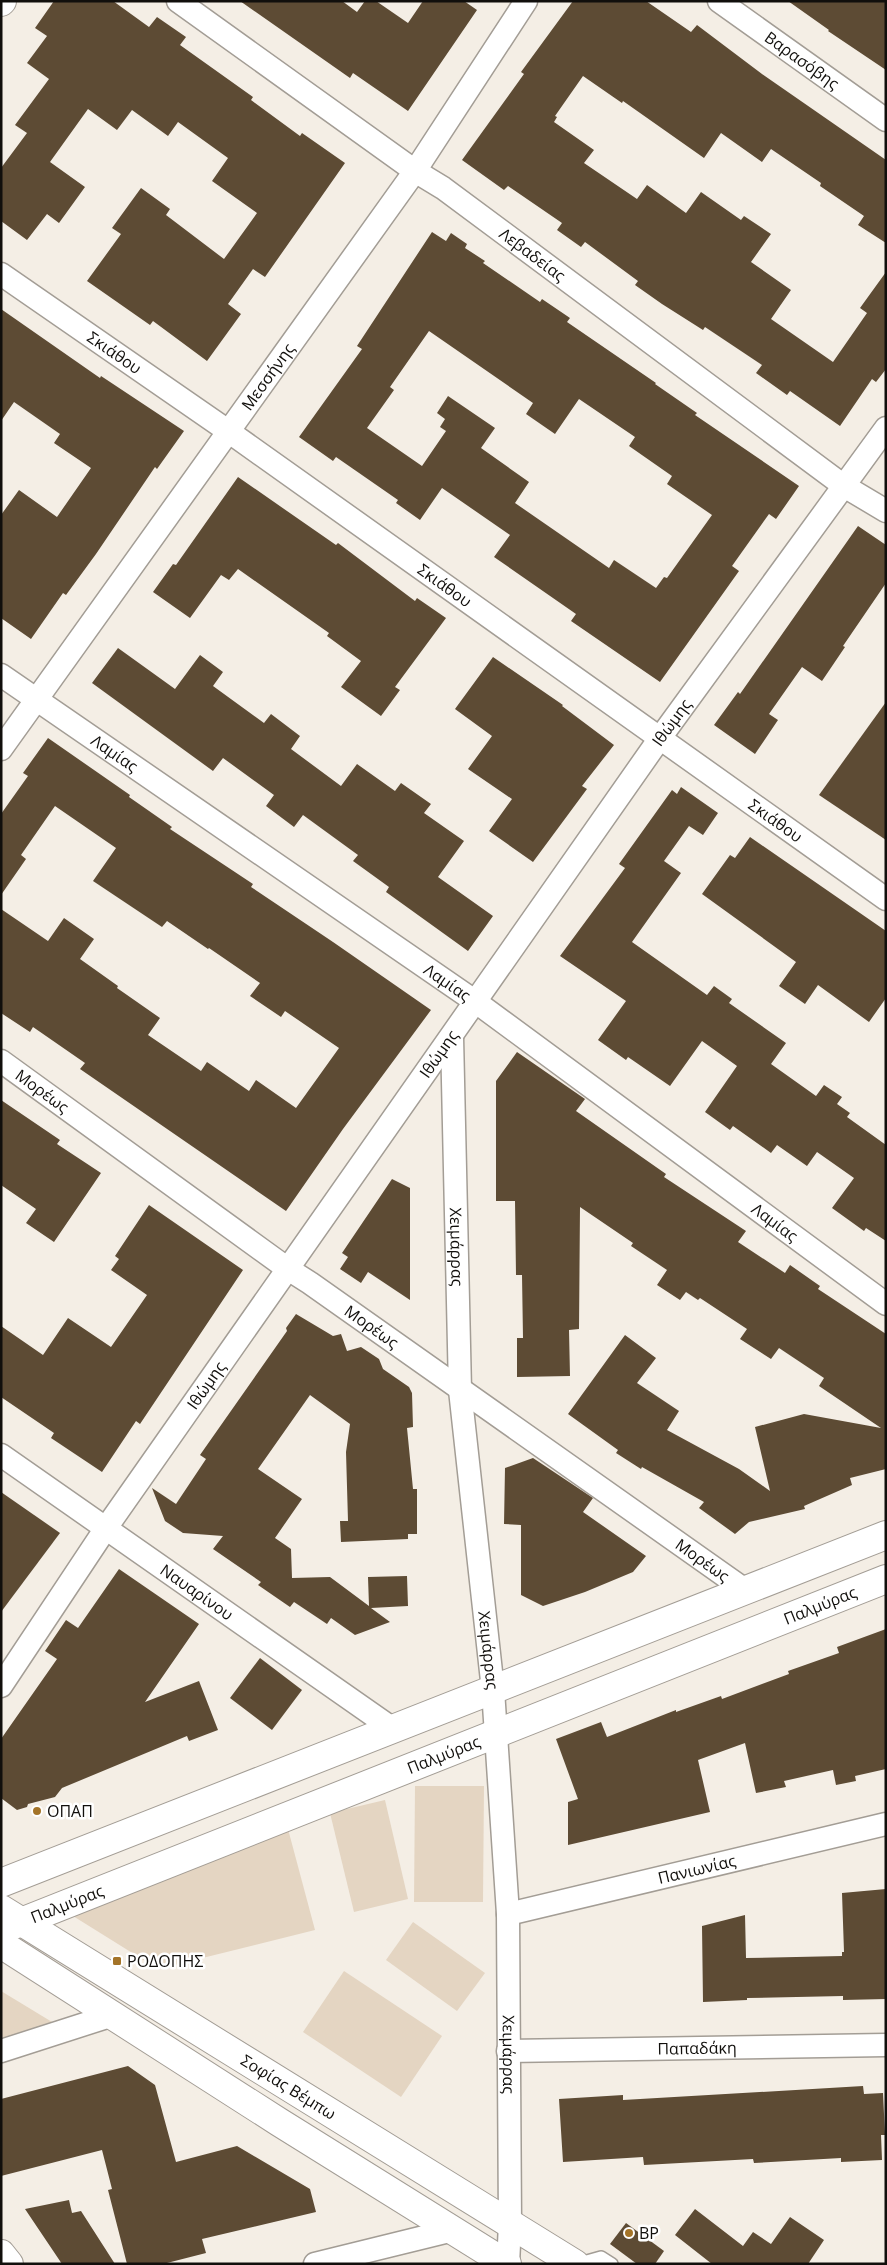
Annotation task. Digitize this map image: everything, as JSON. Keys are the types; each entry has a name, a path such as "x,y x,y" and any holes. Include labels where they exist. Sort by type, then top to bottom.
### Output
{"main road":[{"path":"1,1883 886,1535"},
{"name":"Παλμύρας","path":"8,1920 496,1733 886,1579"},
{"name":"Σοφίας Βέμπω","path":"8,1920 575,2264"},
{"name":"Σοφίας Βέμπω","path":"1,1944 279,2122 508,2264"},
{"path":"1,2254 9,2264"}],"street":[{"name":"Λεβαδείας","path":"178,1 415,171 443,188 844,486 886,511"},
{"name":"Μεσσήνης","path":"1,749 415,171 526,1"},
{"name":"Βαρασόβης","path":"719,1 886,120"},
{"name":"Σκιάθου","path":"1,274 228,430 886,899"},
{"name":"Ιθώμης","path":"1,1686 106,1528 660,738 886,428"},
{"name":"Λαμίας","path":"1,675 476,1002 886,1304"},
{"name":"Χειμάρρας","path":"452,1037 460,1390 493,1690 508,1914 510,2224 508,2264"},
{"name":"Μορέως","path":"1,1061 288,1269 745,1590"},
{"name":"Ναυαρίνου","path":"1,1455 393,1729"},
{"name":"Πανιωνίας","path":"508,1914 886,1824"},
{"path":"1,2051 113,2014"},
{"name":"Παπαδάκη","path":"508,2051 886,2045"},
{"path":"315,2264 453,2230"}],"lane":[{"path":"575,2264 601,2257 612,2264"}],"shaded area":[{"path":"415,1786 484,1786 483,1902 414,1902"},
{"path":"385,1800 408,1899 354,1912 330,1813"},
{"path":"288,1829 315,1930 158,1969 73,1916"},
{"path":"413,1922 485,1973 457,2011 386,1960"},
{"path":"344,1971 442,2036 401,2097 303,2032"},
{"path":"1,1991 57,2025 1,2038"}],"building":[{"path":"54,1 113,1 149,27 157,17 186,37 180,45 253,97 251,100 300,136 302,133 345,163 265,277 253,269 228,304 241,314 207,361 153,321 150,325 87,281 121,234 112,228 141,188 170,209 166,215 224,259 257,213 212,181 228,158 178,122 168,136 132,110 117,130 88,109 50,162 85,187 59,223 47,214 27,240 1,221 1,168 27,133 15,125 49,79 27,63 47,36 35,28"},
{"path":"240,1 342,1 357,12 365,1 376,1 408,23 423,1 464,1 477,10 408,111 353,73 350,78"},
{"path":"573,1 646,1 691,32 697,25 762,74 886,160 886,243 858,225 864,216 820,186 821,183 771,149 762,162 721,133 704,158 623,101 622,103 583,76 555,116 557,117 554,122 594,150 584,163 637,199 647,185 686,213 701,192 741,220 744,216 771,234 751,262 791,290 771,319 833,362 867,313 860,308 886,272 886,369 876,382 872,379 840,426 790,391 787,395 756,373 762,365 705,327 703,330 662,304 635,285 638,281 585,242 581,247 557,230 562,223 508,186 504,190 462,160 524,74 521,72"},
{"path":"788,1 886,1 886,70 828,31"},
{"path":"432,232 446,241 451,233 467,244 465,248 485,261 483,263 540,302 542,299 570,318 567,322 656,383 697,413 695,415 799,486 776,519 769,514 732,566 739,571 660,682 571,621 576,614 494,557 510,535 442,488 420,520 396,503 398,500 336,457 333,461 299,437 362,349 357,346","holes":["429,331 533,403 526,414 555,434 579,399 635,437 629,446 672,476 667,484 712,515 667,578 664,577 656,588 614,560 609,568 515,503 529,482 481,448 495,428 448,396 437,413 445,419 440,427 446,431 422,466 367,428 394,390 390,387"]},
{"path":"1,309 100,378 101,376 184,431 157,469 155,467 66,595 63,593 31,639 1,618 1,515 19,490 57,517 91,468 54,443 60,434 14,402 1,421"},
{"path":"238,477 336,545 338,543 415,601 417,598 446,618 395,687 400,690 381,716 341,687 361,661 327,636 329,633 238,569 229,580 221,575 190,618 153,592 173,564 176,565"},
{"path":"858,526 886,545 886,583 843,646 845,647 822,681 802,667 769,714 778,720 755,754 714,725 738,692 740,694"},
{"path":"118,648 175,689 200,655 223,672 213,686 264,723 271,714 300,736 291,749 341,786 357,764 395,791 401,783 431,804 424,813 464,841 438,877 493,916 468,951 386,892 389,887 353,861 358,855 303,815 294,827 266,806 274,795 223,758 213,771 92,683"},
{"path":"493,657 563,705 614,745 582,786 587,789 533,862 489,831 512,799 468,769 492,736 455,709"},
{"path":"886,702 886,840 819,795"},
{"path":"48,738 130,795 129,797 172,827 170,829 253,884 251,887 431,1010 343,1129 286,1211 80,1069 85,1063 33,1027 30,1032 1,1013 1,909 48,941 64,918 94,939 80,959 160,1018 148,1035 201,1071 207,1062 249,1091 256,1080 296,1108 339,1048 285,1011 281,1017 250,996 260,983 209,948 167,921 162,927 93,881 116,848 55,806 21,855 26,859 1,895 1,814 28,776 23,773"},
{"path":"681,787 718,813 703,835 689,826 664,861 681,873 632,942 707,995 714,986 732,999 729,1003 786,1043 771,1064 816,1096 824,1085 842,1097 837,1104 850,1113 847,1117 886,1145 886,1241 866,1228 864,1231 832,1208 854,1178 817,1152 807,1166 777,1145 771,1153 733,1126 730,1130 705,1112 737,1066 702,1041 670,1086 628,1057 626,1060 598,1040 626,1001 560,956 625,868 619,864 672,790 677,794"},
{"path":"750,837 886,931 886,998 869,1022 818,985 805,1004 779,986 796,962 702,894 730,855 735,858"},
{"path":"517,1052 585,1099 576,1111 666,1174 664,1177 746,1231 738,1242 785,1273 790,1265 820,1286 818,1289 886,1334 886,1469 850,1478 852,1485 804,1506 805,1509 749,1522 735,1534 699,1508 704,1502 642,1467 641,1469 616,1453 618,1450 568,1414 625,1335 656,1358 637,1383 679,1411 667,1430 739,1469 770,1491 755,1427 804,1414 881,1428 819,1386 824,1378 779,1348 771,1359 740,1339 747,1329 700,1298 698,1300 686,1292 680,1300 657,1285 667,1270 631,1246 633,1243 580,1207 579,1329 569,1330 570,1376 517,1377 517,1338 523,1338 522,1275 516,1275 515,1201 496,1201 496,1081"},
{"path":"1,1100 60,1140 57,1144 101,1173 54,1242 26,1223 36,1209 1,1185"},
{"path":"392,1179 410,1188 410,1300 368,1272 361,1283 340,1269 348,1257 342,1253"},
{"path":"149,1205 243,1270 140,1424 136,1421 102,1472 51,1438 54,1433 1,1397 1,1326 43,1355 68,1318 111,1347 147,1295 111,1270 119,1259 115,1256"},
{"path":"296,1314 333,1336 341,1334 347,1351 361,1347 379,1359 383,1369 409,1387 412,1393 413,1427 407,1428 413,1489 417,1489 417,1534 408,1534 408,1539 341,1542 340,1521 348,1521 346,1452 350,1424 310,1395 258,1469 302,1499 275,1538 291,1549 292,1578 330,1577 369,1606 368,1577 407,1576 408,1606 371,1608 390,1622 355,1635 331,1618 327,1624 294,1602 290,1607 258,1585 261,1582 213,1549 223,1536 183,1533 165,1521 152,1488 176,1504 206,1459 200,1455 287,1331 286,1328"},
{"path":"533,1458 593,1498 583,1512 646,1556 633,1572 585,1592 543,1606 521,1595 521,1525 504,1524 505,1468"},
{"path":"1,1492 60,1533 1,1612"},
{"path":"119,1569 199,1624 145,1702 199,1681 218,1730 189,1741 187,1736 62,1788 55,1797 28,1804 27,1807 17,1810 1,1798 1,1739 57,1659 45,1651 66,1620 78,1628"},
{"path":"886,1629 886,1769 855,1776 856,1781 836,1785 833,1770 784,1781 786,1787 756,1793 745,1743 698,1760 710,1812 568,1845 568,1802 578,1799 556,1739 601,1722 607,1737 676,1710 676,1712 721,1696 722,1699 789,1674 788,1671 839,1653 837,1647"},
{"path":"260,1658 302,1690 272,1730 230,1698"},
{"path":"886,1889 886,1999 843,2000 843,1996 747,1998 747,2000 703,2002 702,1926 745,1915 746,1958 842,1956 842,1952 844,1952 842,1893"},
{"path":"128,2066 155,2085 176,2162 237,2146 310,2189 316,2212 202,2239 206,2253 163,2264 127,2264 108,2190 112,2189 102,2150 1,2176 1,2099"},
{"path":"863,2086 864,2094 883,2093 885,2135 881,2135 882,2160 841,2162 841,2158 754,2163 753,2159 644,2165 643,2157 563,2162 559,2099 623,2095 623,2100"},
{"path":"69,2200 72,2213 81,2211 115,2264 62,2264 25,2209"},
{"path":"695,2209 743,2246 753,2232 771,2244 790,2217 824,2240 808,2264 712,2264 675,2235"},
{"name":"BP","path":"626,2223 664,2251 655,2264 637,2264 610,2244"}],"place":[{"name":"ΟΠΑΠ","path":"37,1811"},
{"name":"ΡΟΔΟΠΗΣ","path":"117,1961"},
{"name":"BP","path":"629,2233"}]}
